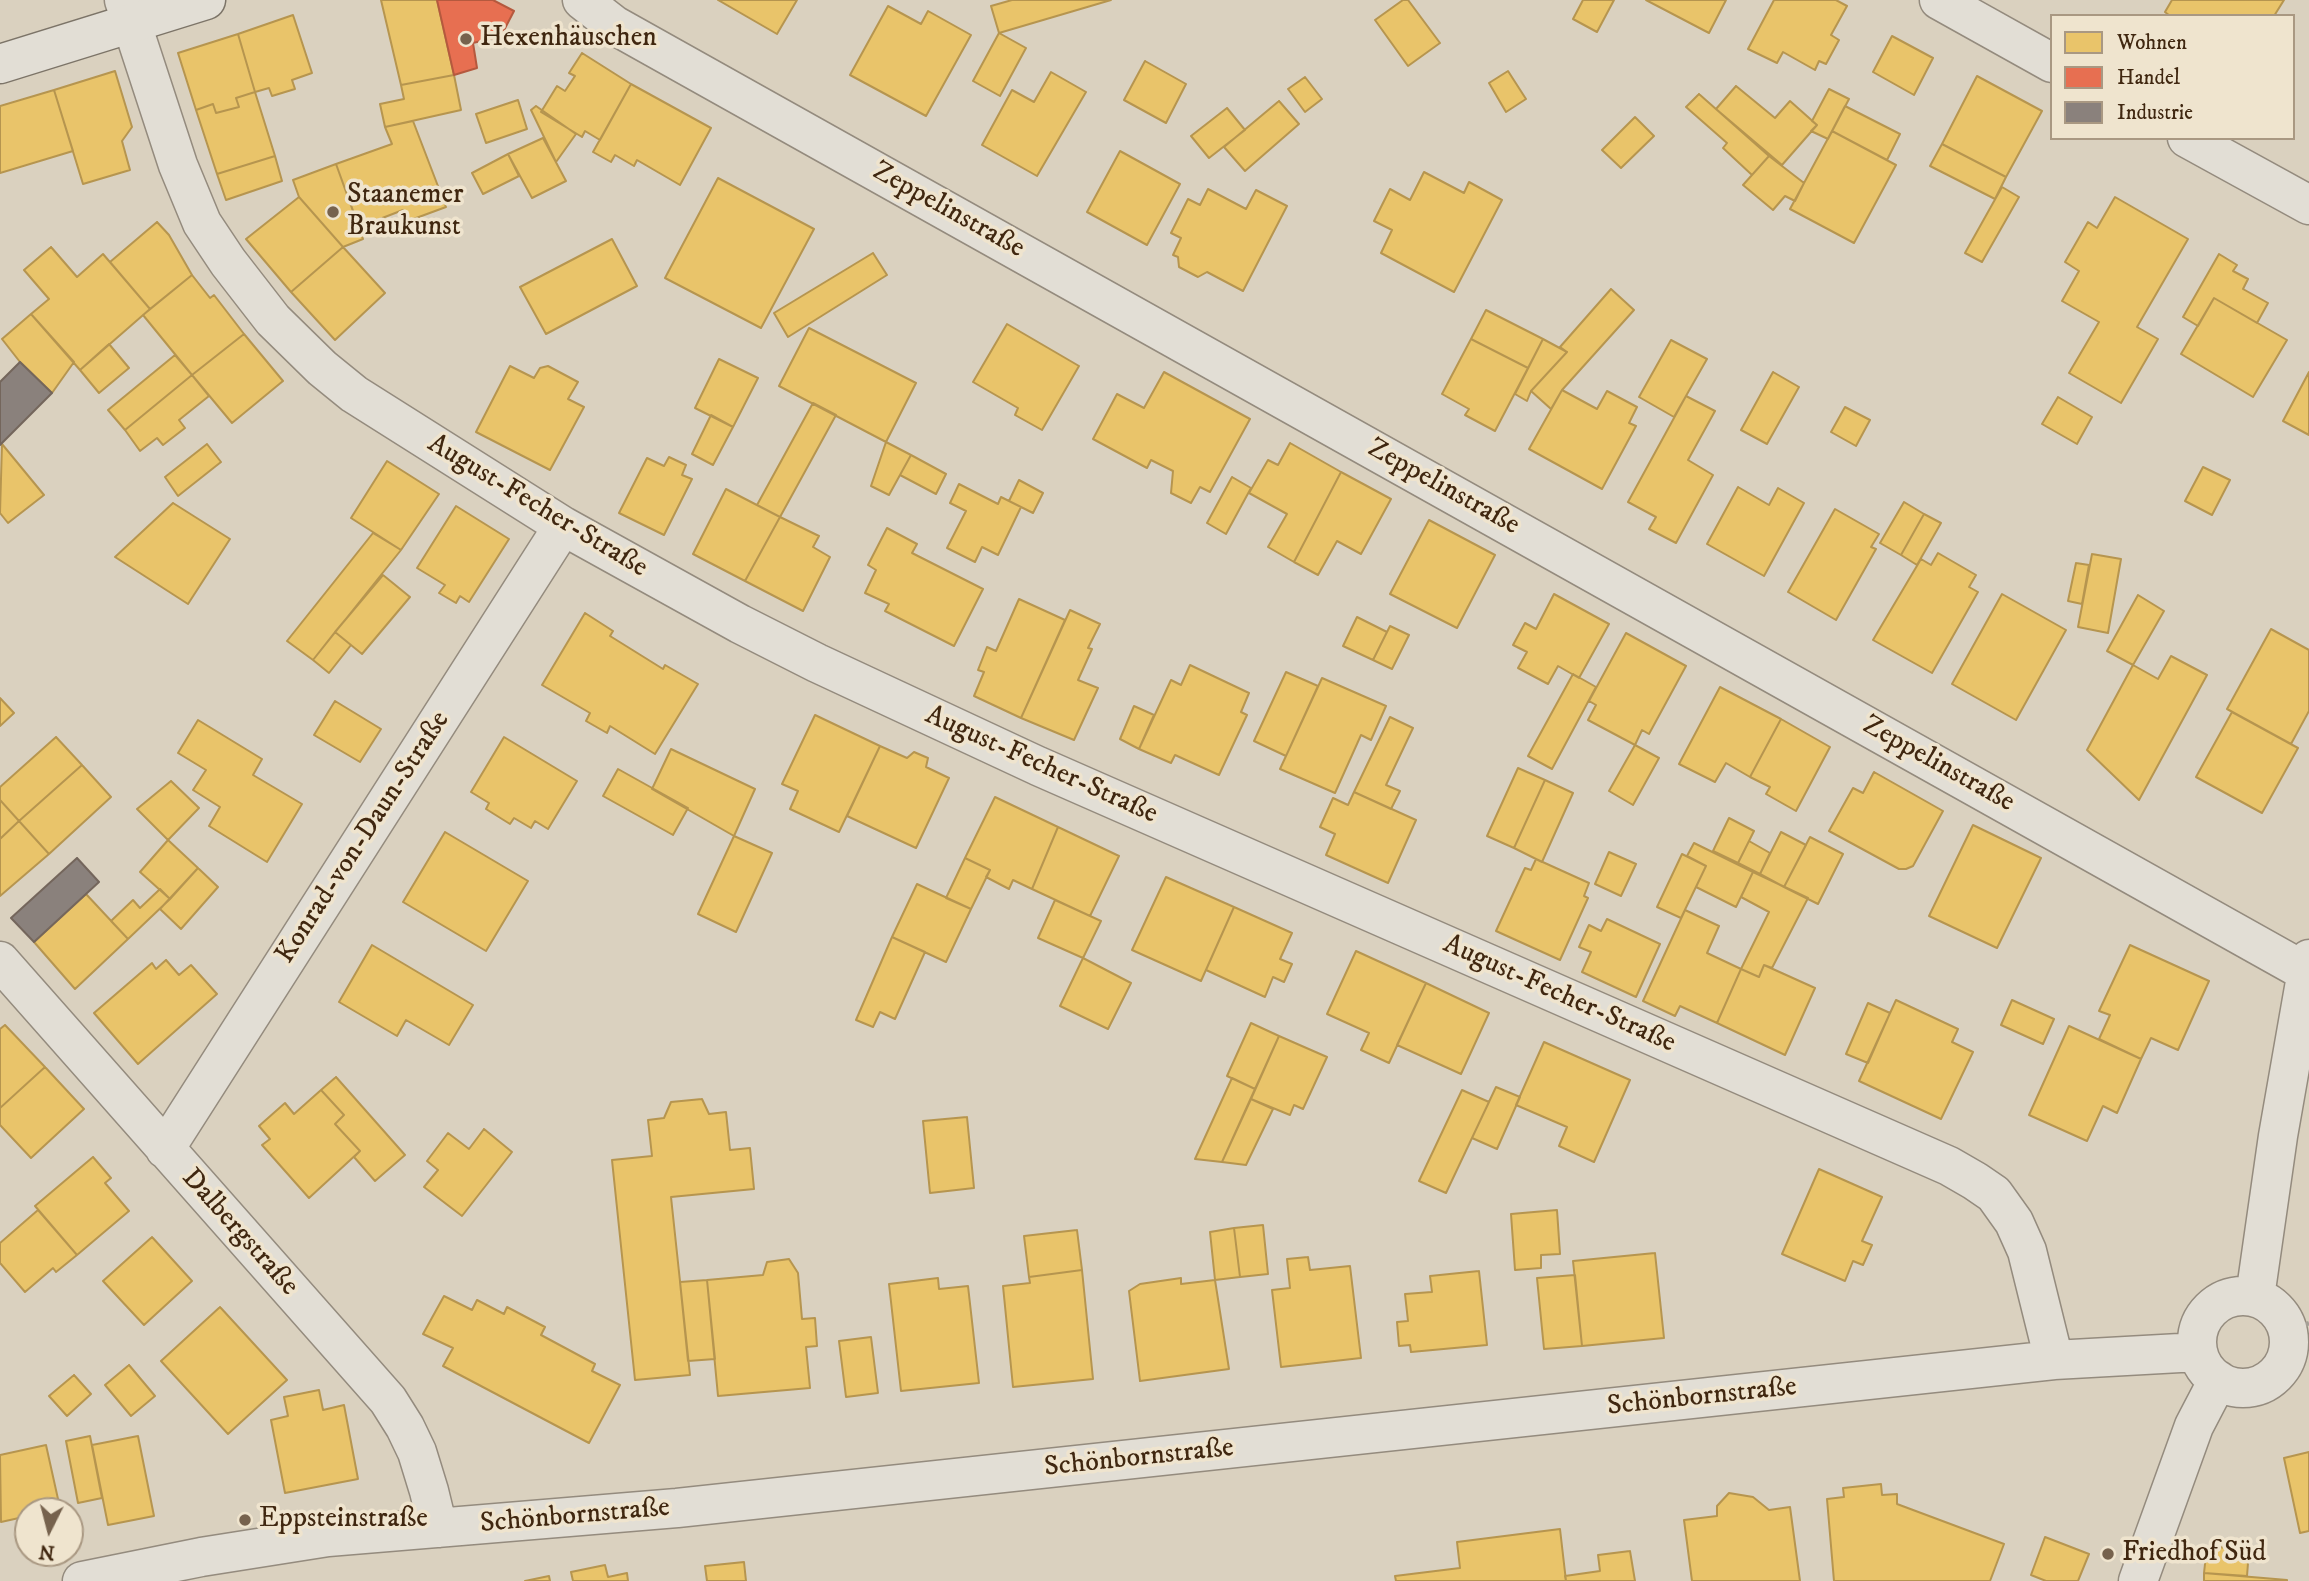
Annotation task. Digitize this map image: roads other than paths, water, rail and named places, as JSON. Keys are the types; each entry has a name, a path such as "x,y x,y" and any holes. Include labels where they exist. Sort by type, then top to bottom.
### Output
{"street":[{"path":"0,64 127,12 206,0"},
{"name":"Zeppelinstraße","path":"582,0 614,25 2308,965"},
{"path":"1961,6 2050,63"},
{"name":"August-Fecher-Straße","path":"127,12 178,164 202,223 273,320 322,368 354,394 563,526 795,652 1038,766 1949,1166 1994,1194 2014,1222 2027,1251 2054,1360"},
{"path":"2191,140 2309,205"},
{"name":"Konrad-von-Daun-Straße","path":"165,1149 563,526"},
{"name":"Dalbergstraße","path":"0,961 388,1400 417,1452 438,1528"},
{"path":"2138,1581 2194,1426 2208,1366 2197,1338 2201,1322 2217,1303 2231,1296 2255,1297 2278,1136 2308,965"},
{"name":"Schönbornstraße","path":"82,1581 258,1547 328,1538 677,1508 2054,1360 2208,1366 2234,1387 2246,1388 2260,1385 2272,1378 2299,1342 2281,1314 2272,1305 2255,1297"}],"place":[{"name":"Hexenhäuschen","path":"466,39"},
{"name":"Staanemer Braukunst","path":"333,212"},
{"name":"Eppsteinstraße","path":"245,1520"},
{"name":"Friedhof Süd","path":"2108,1554"}]}
